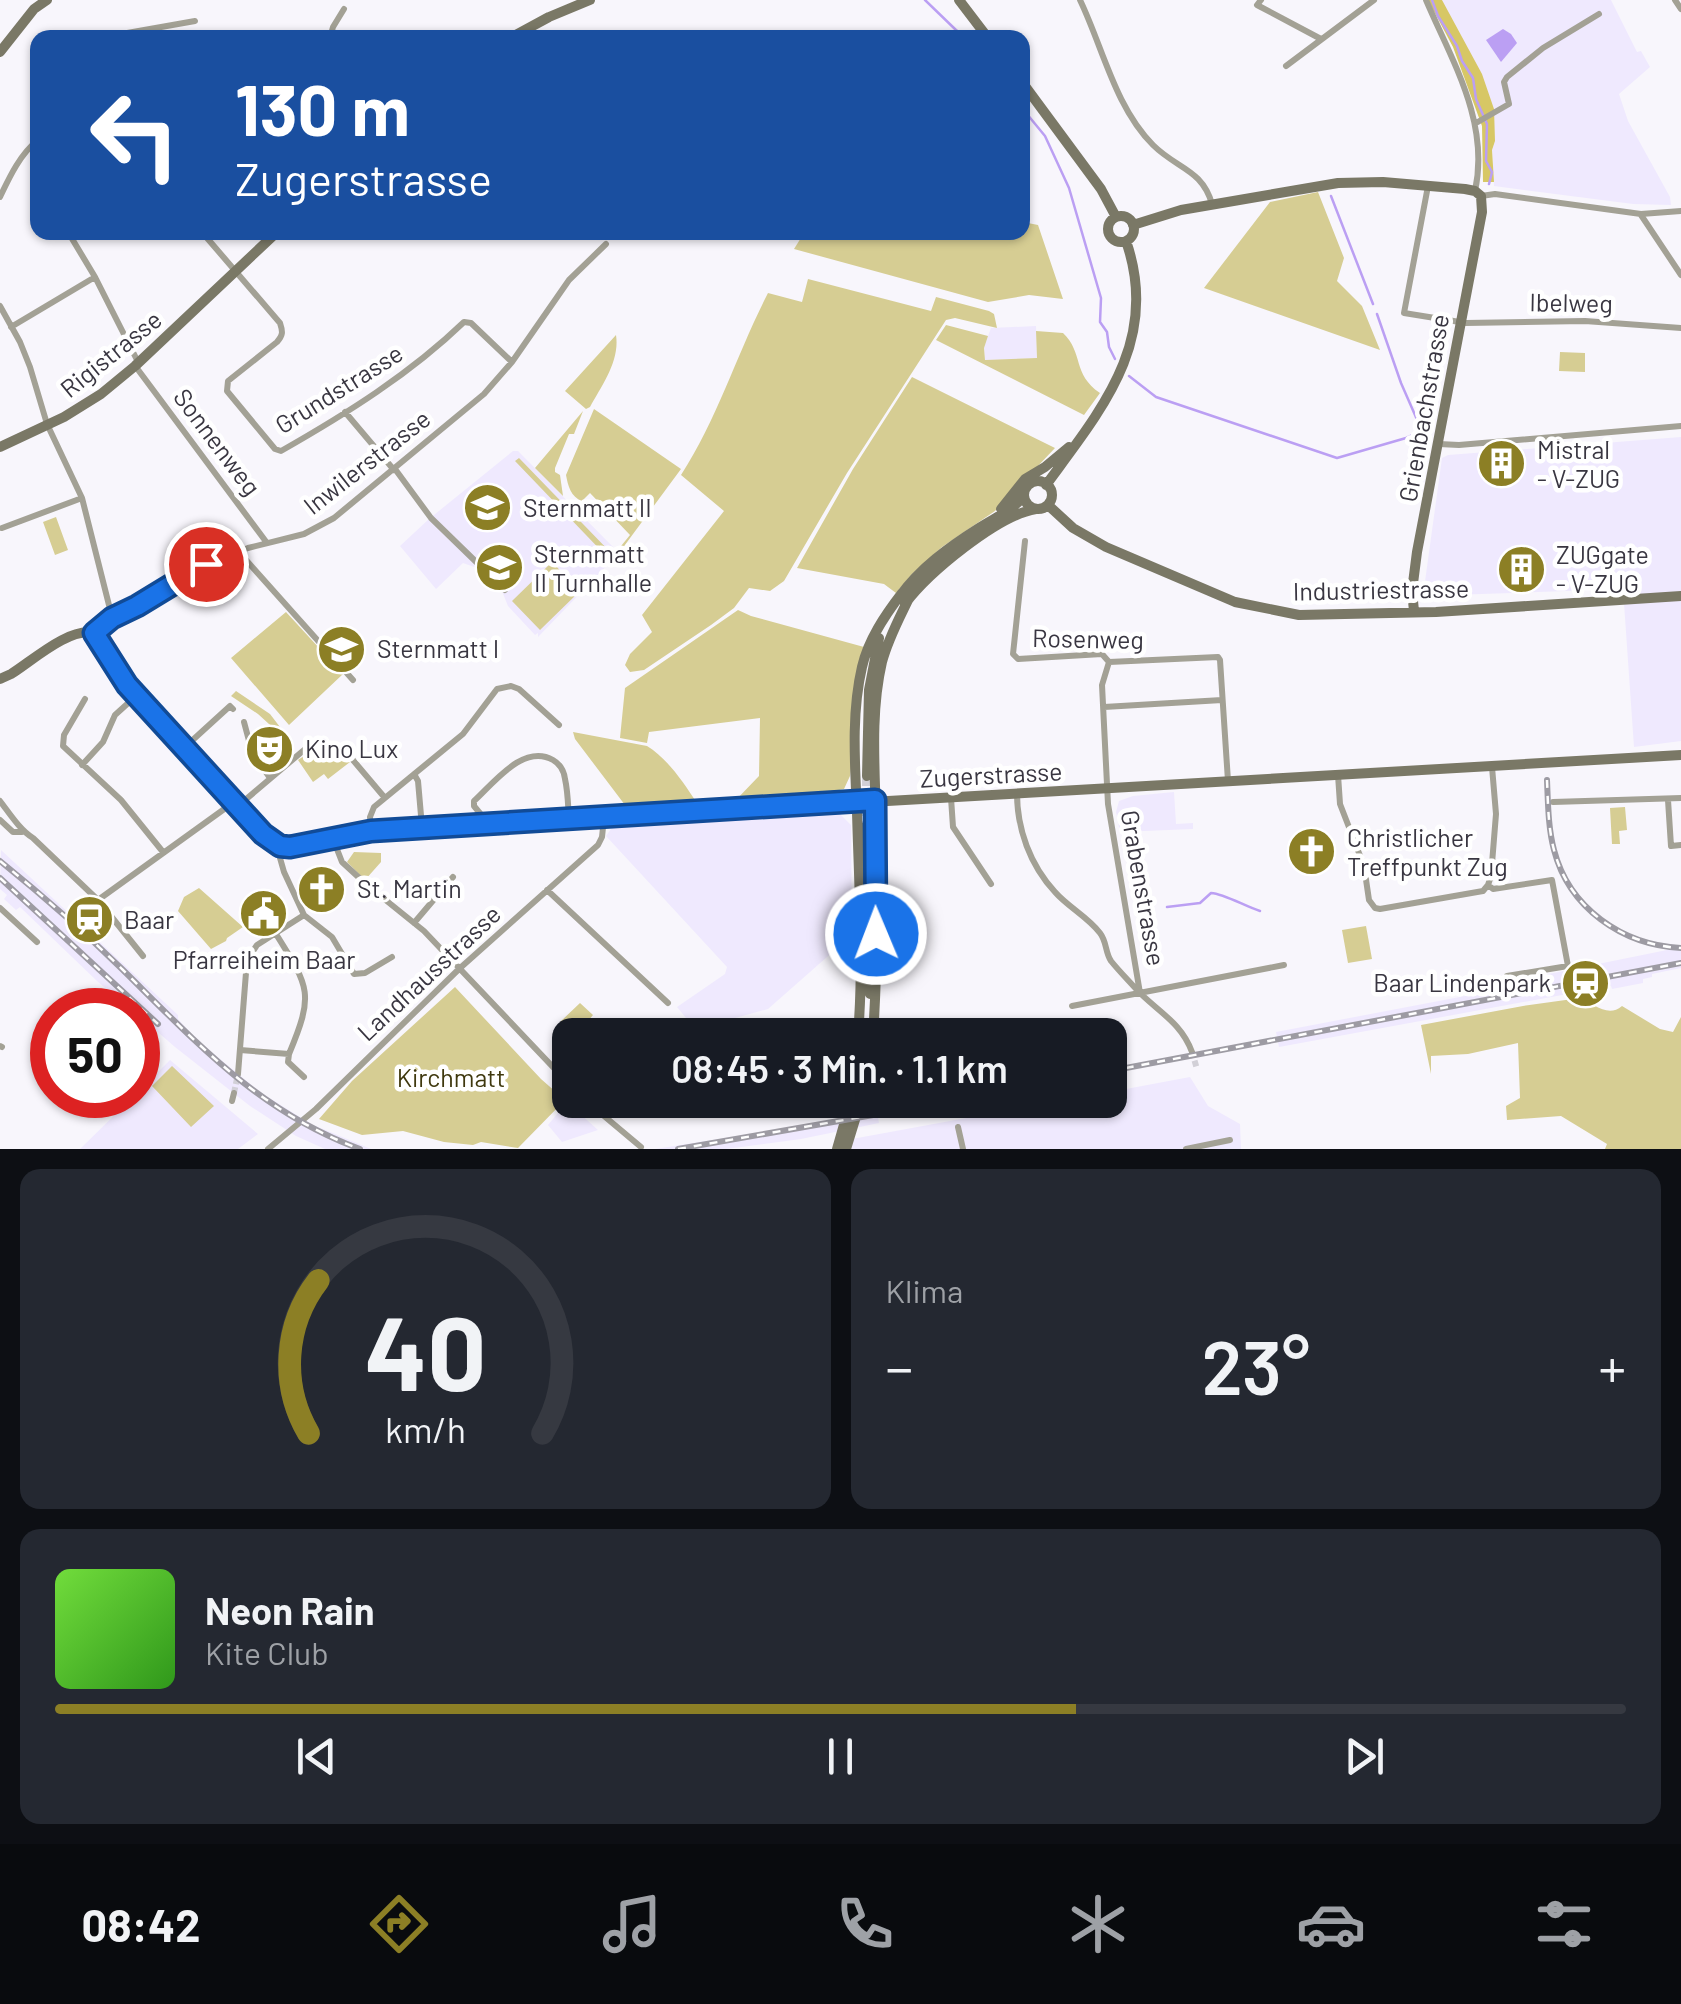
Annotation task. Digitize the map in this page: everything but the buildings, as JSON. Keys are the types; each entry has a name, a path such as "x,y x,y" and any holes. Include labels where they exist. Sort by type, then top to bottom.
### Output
{"main road":[{"path":"0,52 46,0"},
{"path":"527,30 590,0"},
{"path":"959,0 982,30"},
{"path":"1030,93 1101,190 1116,217"},
{"path":"1134,225 1212,204 1338,183 1383,182 1478,194"},
{"name":"Grienbachstrasse","path":"1414,612 1415,569 1482,212 1478,194"},
{"path":"1126,241 1115,240 1108,232 1111,221 1126,217 1134,225"},
{"path":"1126,241 1133,234 1134,225"},
{"name":"Rigistrasse","path":"0,447 83,406 137,364 269,240"},
{"path":"1046,484 1104,405 1122,369 1135,294 1126,241"},
{"path":"863,1018 856,724 865,656 880,624 930,563 1006,504 1025,478 1078,442"},
{"path":"867,776 872,670 905,596 963,549 1019,513 1048,505 1052,495 1046,484 1032,483 1007,512 980,527"},
{"path":"1024,496 1029,506 1036,509"},
{"name":"Industriestrasse","path":"1048,505 1073,528 1106,547 1218,596 1299,615 1681,596"},
{"path":"869,1018 876,970 877,690 905,596"},
{"path":"0,679 73,634 94,633 136,695 263,834 280,846"},
{"name":"Zugerstrasse","path":"280,846 299,846 371,831 569,818 1681,755"},
{"path":"866,1018 867,825"},
{"path":"838,1149 846,1118"},
{"path":"846,1149 855,1118"}],"street":[{"path":"1080,0 1135,123 1158,150 1202,182 1212,204"},
{"path":"1286,66 1374,0"},
{"path":"1426,0 1482,120 1478,194 1641,214 1681,210"},
{"path":"1676,0 1681,9"},
{"path":"1259,2 1321,39"},
{"path":"332,30 344,9"},
{"path":"1482,120 1509,104 1504,86 1507,77 1543,48 1599,14"},
{"path":"145,30 195,21"},
{"path":"0,198 30,146"},
{"name":"Ibelweg","path":"1428,186 1404,313 1459,322 1585,321 1681,328"},
{"path":"1641,214 1681,275"},
{"name":"Sonnenweg","path":"73,240 137,364 267,542"},
{"path":"210,240 235,272"},
{"name":"Inwilerstrasse","path":"94,633 112,618 206,564 314,530 334,518 484,394 512,362 569,280 606,244"},
{"name":"Grundstrasse","path":"235,272 283,331 277,342 228,381 228,390 274,449 281,451 346,412 421,361 464,322 471,323 512,362"},
{"path":"11,327 95,277"},
{"path":"0,306 30,367 47,424 82,498 112,618"},
{"path":"346,412 432,518 504,590"},
{"path":"1437,444 1459,446 1681,426"},
{"path":"2,528 82,498"},
{"name":"Rosenweg","path":"1025,541 1013,654 1018,659 1102,654 1108,662 1218,657 1222,700"},
{"path":"238,551 353,680"},
{"path":"1106,789 1102,685 1108,662"},
{"path":"371,831 372,811 473,724 497,690 511,686 518,689 559,725"},
{"path":"82,764 103,742 115,715 136,695"},
{"path":"85,699 62,742 121,800 162,852"},
{"path":"1104,707 1222,700 1228,780"},
{"path":"185,747 231,708"},
{"path":"244,722 252,752 270,778"},
{"path":"98,900 162,852 251,794 304,750 324,745 347,753 384,798"},
{"path":"488,824 474,801 512,766 534,756 560,766 565,776 569,818"},
{"path":"1338,776 1340,804 1364,866 1369,900 1380,910 1483,891 1488,885 1496,814 1492,766"},
{"path":"414,774 422,828"},
{"name":"Grabenstrasse","path":"1106,789 1140,993"},
{"path":"1017,793 1025,842 1041,874 1055,892 1099,931 1112,961 1180,1030 1192,1052"},
{"path":"950,796 954,827 991,884"},
{"path":"1554,802 1681,798"},
{"path":"1668,800 1671,846 1681,845"},
{"path":"0,801 22,832"},
{"name":"Landhausstrasse","path":"268,1149 598,845 604,818"},
{"path":"0,820 13,832 33,838 98,900 143,956"},
{"path":"333,839 346,866 414,923 552,1067"},
{"path":"280,846 284,872 304,916 332,937 354,974 367,972 392,957"},
{"name":"Landhausstrasse","path":"414,923 454,877"},
{"path":"1488,885 1492,888 1549,879 1554,884 1568,966 1507,976"},
{"path":"548,890 668,1003"},
{"path":"0,908 37,942"},
{"path":"238,1074 247,960 257,945 304,916"},
{"path":"276,934 304,980 303,1020 288,1054 288,1062 304,1077"},
{"name":"Grabenstrasse","path":"1072,1006 1284,965"},
{"path":"240,1050 288,1054"},
{"path":"607,1118 642,1147"},
{"path":"958,1127 963,1149"},
{"path":"1186,1149 1230,1140"}],"shaded area":[{"path":"1428,0 1442,0 1482,74 1494,109 1494,182 1483,182 1482,126 1453,47"},
{"path":"1442,0 1611,0 1637,52 1641,51 1650,67 1619,94 1628,121 1671,205 1633,204 1494,186 1495,141"},
{"path":"1503,29 1517,43 1501,62 1486,40"},
{"path":"1036,326 1037,358 985,360 984,347 991,328"},
{"path":"1681,437 1681,741 1634,747 1623,589 1423,596 1442,458"},
{"path":"513,451 518,451 619,553 538,637 480,569 463,563 436,589 400,546"},
{"path":"1174,792 1176,824 1193,823 1193,829 1120,832 1116,812 1119,801"},
{"path":"839,813 851,825 852,935 768,1009 735,1018 686,1018 677,1007 725,974 727,967 606,836 616,822"},
{"path":"1,850 149,988 105,988 20,907 16,910 4,899 7,895 0,889"},
{"path":"1670,946 1681,946 1681,968 1652,974 1643,983 1279,1047 1276,1032 1465,996 1509,982 1667,950"},
{"path":"160,998 197,1040 260,1092 311,1124 371,1149 325,1149 296,1136 250,1106 160,1034"},
{"path":"170,1060 258,1134 238,1149 80,1149 112,1118 160,1118 160,1070"},
{"path":"1190,1077 1208,1106 1240,1124 1241,1149 848,1149 852,1139 967,1118 1127,1118 1127,1089"},
{"path":"554,1118 585,1118 598,1130 562,1142 548,1125"},
{"path":"844,1118 878,1118 879,1123 726,1149 655,1149"}],"green space":[{"path":"1318,192 1344,258 1337,281 1362,306 1380,350 1204,288 1270,202"},
{"path":"1030,223 1038,225 1063,299 1029,295 988,302 794,249 800,240 1030,240"},
{"path":"808,279 931,311 936,297 989,311 994,314 997,328 955,318 946,320 847,473 784,581 770,591 749,588 734,608 711,625 644,670 630,672 625,665 630,654 652,632 642,615 724,511 681,475 706,431 768,293 802,302"},
{"path":"946,325 988,336 985,360 1037,358 1036,331 1063,333 1074,348 1085,378 1100,393 1084,415 936,340"},
{"path":"616,335 613,363 586,409 565,391"},
{"path":"1560,352 1585,353 1585,372 1559,371"},
{"path":"912,377 1055,448 995,511 942,547 896,593 884,584 797,568 853,469"},
{"path":"594,409 681,469 619,553 630,535 590,493 582,501 575,497 566,475"},
{"path":"583,411 555,468 563,496 535,468"},
{"path":"519,458 614,556 610,560 515,461"},
{"path":"56,517 68,550 55,555 43,522"},
{"path":"552,562 580,591 540,630 512,601"},
{"path":"738,610 864,647 850,776 844,789 806,797 734,802 759,776 760,718 649,732 647,743 620,738 625,688"},
{"path":"286,612 343,674 289,725 231,658"},
{"path":"236,691 270,714 283,731 280,734 231,696"},
{"path":"573,732 647,746 668,764 697,803 628,809"},
{"path":"325,749 350,762 328,779 324,774 313,782 298,760"},
{"path":"1625,807 1627,830 1619,831 1620,844 1612,844 1610,808"},
{"path":"354,852 381,853 381,862 365,880 347,862"},
{"path":"199,888 243,927 211,949 178,911 184,897"},
{"path":"1366,926 1372,959 1348,963 1342,930"},
{"name":"Kirchmatt","path":"455,987 552,1089 552,1113 518,1148 444,1142 403,1131 362,1135 319,1119 352,1081"},
{"path":"1580,998 1606,1010 1622,1006 1660,1029 1673,1032 1681,1017 1681,1149 1605,1149 1607,1144 1561,1116 1507,1120 1506,1106 1520,1098 1518,1043 1468,1054 1431,1056 1431,1074 1421,1025"},
{"path":"580,1003 593,1015 590,1018 564,1018"},
{"path":"172,1066 214,1106 191,1127 160,1094 160,1078"}],"waterway":[{"path":"925,0 956,30"},
{"path":"1432,0 1473,78 1476,99 1487,124 1486,161 1492,172 1489,184"},
{"path":"1030,118 1045,136 1069,188 1101,298 1100,322 1115,359"},
{"path":"1331,196 1373,304"},
{"path":"1377,314 1401,383 1426,435"},
{"path":"1129,376 1156,397 1337,458 1422,431"},
{"path":"1167,907 1200,903 1211,893 1260,911"}],"tunnel":[{"path":"867,776 867,825"},
{"path":"1192,1052 1197,1069"},
{"path":"234,1093 238,1074"}],"railway":[{"path":"1547,780 1552,841 1561,871 1585,906 1601,920 1638,940 1681,948"},
{"path":"0,861 231,1072 291,1116 360,1149"},
{"path":"0,878 119,988"},
{"path":"1127,1068 1681,963"},
{"path":"678,1149 856,1118"}],"place":[{"name":"Mistral - V-ZUG","path":"1502,464"},
{"name":"Sternmatt II","path":"488,508"},
{"name":"Sternmatt II Turnhalle","path":"499,568"},
{"name":"ZUGgate - V-ZUG","path":"1521,569"},
{"name":"Sternmatt I","path":"342,649"},
{"name":"Kino Lux","path":"270,749"},
{"name":"Christlicher Treffpunkt Zug","path":"1312,852"},
{"name":"St. Martin","path":"322,889"},
{"name":"Pfarreiheim Baar","path":"264,914"},
{"name":"Baar","path":"89,920"},
{"name":"Baar Lindenpark","path":"1586,983"}],"route":[{"path":"206,564 112,618 94,633 127,685 263,834 280,846 299,846 371,831 875,800 876,934"}]}
